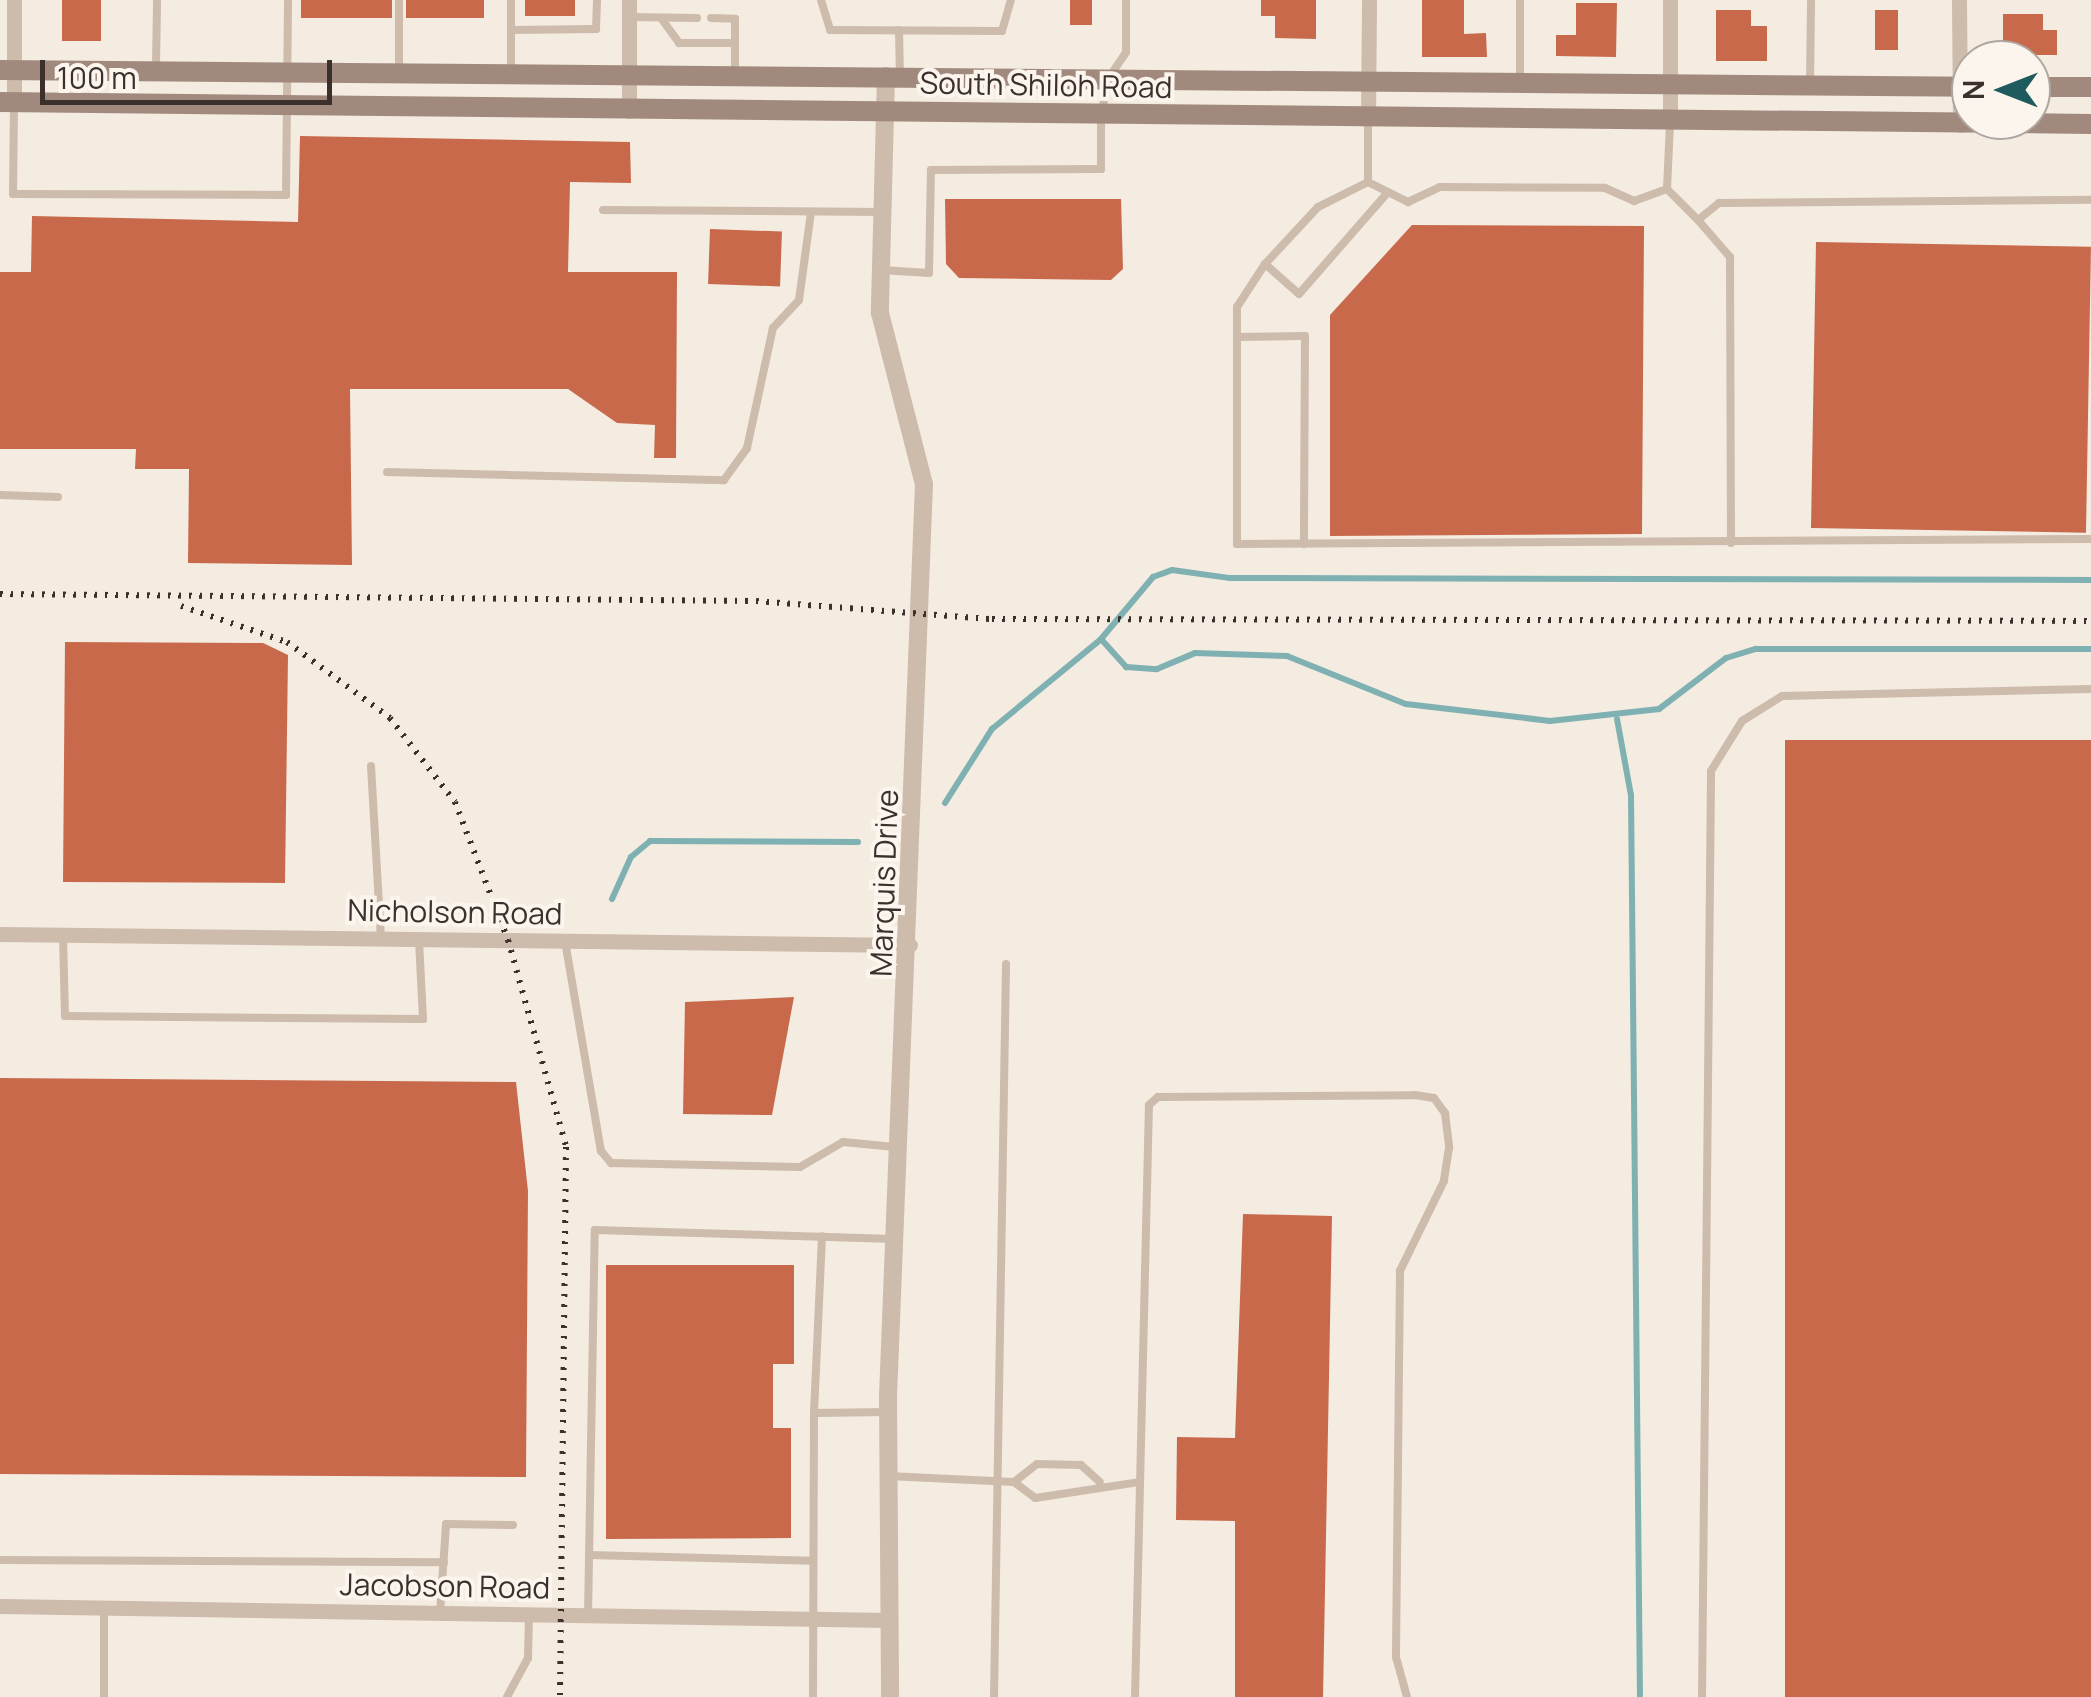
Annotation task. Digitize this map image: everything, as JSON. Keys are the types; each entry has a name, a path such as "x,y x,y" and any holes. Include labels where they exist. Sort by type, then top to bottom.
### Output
{"main road":[{"name":"South Shiloh Road","path":"7,70 1951,88"},
{"path":"2051,88 2091,88"},
{"name":"South Shiloh Road","path":"7,102 1951,125"},
{"name":"South Shiloh Road","path":"2051,124 2091,124"}],"street":[{"path":"7,102 14,0"},
{"path":"628,0 628,112"},
{"path":"1368,118 1369,0"},
{"path":"1670,0 1670,122"},
{"path":"1958,0 1961,40"},
{"name":"Marquis Drive","path":"890,1697 888,1412 910,946 924,484 880,313 886,114 893,77"},
{"name":"Nicholson Road","path":"0,934 910,946"},
{"name":"Jacobson Road","path":"0,1606 889,1620"}],"lane":[{"path":"156,72 158,0"},
{"path":"0,194 286,195 288,0"},
{"path":"398,72 399,0"},
{"path":"511,74 512,0"},
{"path":"511,30 596,29 597,0"},
{"path":"821,0 830,30 1002,30 1011,0"},
{"path":"880,270 930,273 932,170 1101,169 1101,116 1108,79 1126,52 1126,0"},
{"path":"1520,0 1520,83"},
{"path":"1810,86 1811,0"},
{"path":"628,18 696,18"},
{"path":"661,18 679,42 735,43"},
{"path":"711,18 735,18 736,75"},
{"path":"893,77 899,30"},
{"path":"7,102 13,194"},
{"path":"1368,118 1368,182"},
{"path":"1670,122 1667,189 1730,257 1730,544"},
{"path":"1368,182 1408,202 1440,187 1604,188 1634,201 1667,189"},
{"path":"1368,182 1318,207 1265,264 1236,307 1236,544 2091,539"},
{"path":"1265,264 1299,294 1388,192"},
{"path":"1698,220 1719,203 2091,200"},
{"path":"603,210 882,212"},
{"path":"387,472 724,480 747,448 773,328 799,300 811,212"},
{"path":"1236,337 1305,336 1304,544"},
{"path":"0,496 58,497"},
{"path":"1702,1697 1712,771 1742,720 1782,696 2091,689"},
{"path":"371,766 382,939"},
{"path":"63,935 65,1016 422,1019 419,940"},
{"path":"566,941 601,1151 612,1163 800,1167 843,1142 901,1148"},
{"path":"994,1697 1006,964"},
{"path":"1135,1697 1149,1105 1158,1097 1434,1098 1445,1112 1444,1181 1400,1270 1396,1657 1407,1697"},
{"path":"588,1616 595,1230 897,1238"},
{"path":"812,1697 814,1413 822,1236"},
{"path":"814,1413 888,1412"},
{"path":"1014,1482 1037,1464 1082,1465 1100,1482"},
{"path":"888,1476 1014,1482 1035,1498 1080,1497 1100,1482 1139,1482"},
{"path":"440,1614 446,1524 512,1525"},
{"path":"589,1555 812,1561"},
{"path":"0,1560 444,1562"},
{"path":"104,1607 104,1697"},
{"path":"507,1697 528,1658 530,1615"}],"building":[{"path":"62,0 101,0 101,41 62,41"},
{"path":"301,0 392,0 392,18 301,18"},
{"path":"406,0 484,0 484,18 406,18"},
{"path":"525,0 575,0 575,16 525,16"},
{"path":"1070,0 1092,0 1092,25 1070,25"},
{"path":"1261,0 1316,0 1316,39 1275,38 1275,16 1261,16"},
{"path":"1422,0 1464,0 1464,34 1486,33 1487,57 1422,57"},
{"path":"1576,3 1617,3 1616,57 1556,56 1556,35 1576,35"},
{"path":"1716,10 1751,10 1751,26 1767,26 1767,61 1716,61"},
{"path":"1875,10 1898,10 1898,50 1875,50"},
{"path":"2003,14 2043,14 2043,30 2057,30 2057,55 2051,55 2051,40 2003,40"},
{"path":"300,136 630,142 631,183 570,182 568,272 677,272 676,458 654,458 655,425 617,423 568,389 350,389 352,565 188,563 189,469 135,469 136,449 0,449 0,272 31,272 32,216 298,222"},
{"path":"945,199 1121,199 1123,269 1111,280 959,278 946,264"},
{"path":"1412,225 1644,226 1642,534 1330,536 1330,315"},
{"path":"710,229 782,232 780,286 708,284"},
{"path":"1816,242 2091,247 2086,533 1811,528"},
{"path":"65,642 263,643 288,655 285,883 63,882"},
{"path":"1785,740 2091,740 2091,1697 1785,1697"},
{"path":"794,997 772,1115 683,1114 685,1002"},
{"path":"0,1078 516,1082 528,1191 526,1477 0,1474"},
{"path":"1243,1214 1332,1216 1323,1697 1235,1697 1235,1521 1176,1520 1177,1437 1235,1438"},
{"path":"606,1265 794,1265 794,1364 773,1364 773,1428 791,1428 791,1538 606,1539"}],"waterway":[{"path":"945,803 992,729 1101,639 1153,577 1172,570 1230,578 2091,580"},
{"path":"1101,639 1126,667 1157,669 1195,653 1287,656 1406,704 1550,721 1659,709 1726,658 1756,649 2091,649"},
{"path":"1617,719 1631,795 1640,1697"},
{"path":"612,899 631,857 650,841 858,842"}],"railway":[{"path":"0,594 756,601 992,619 2091,621"},
{"path":"181,606 287,642 390,718 455,802 508,940 566,1147 560,1697"}]}
